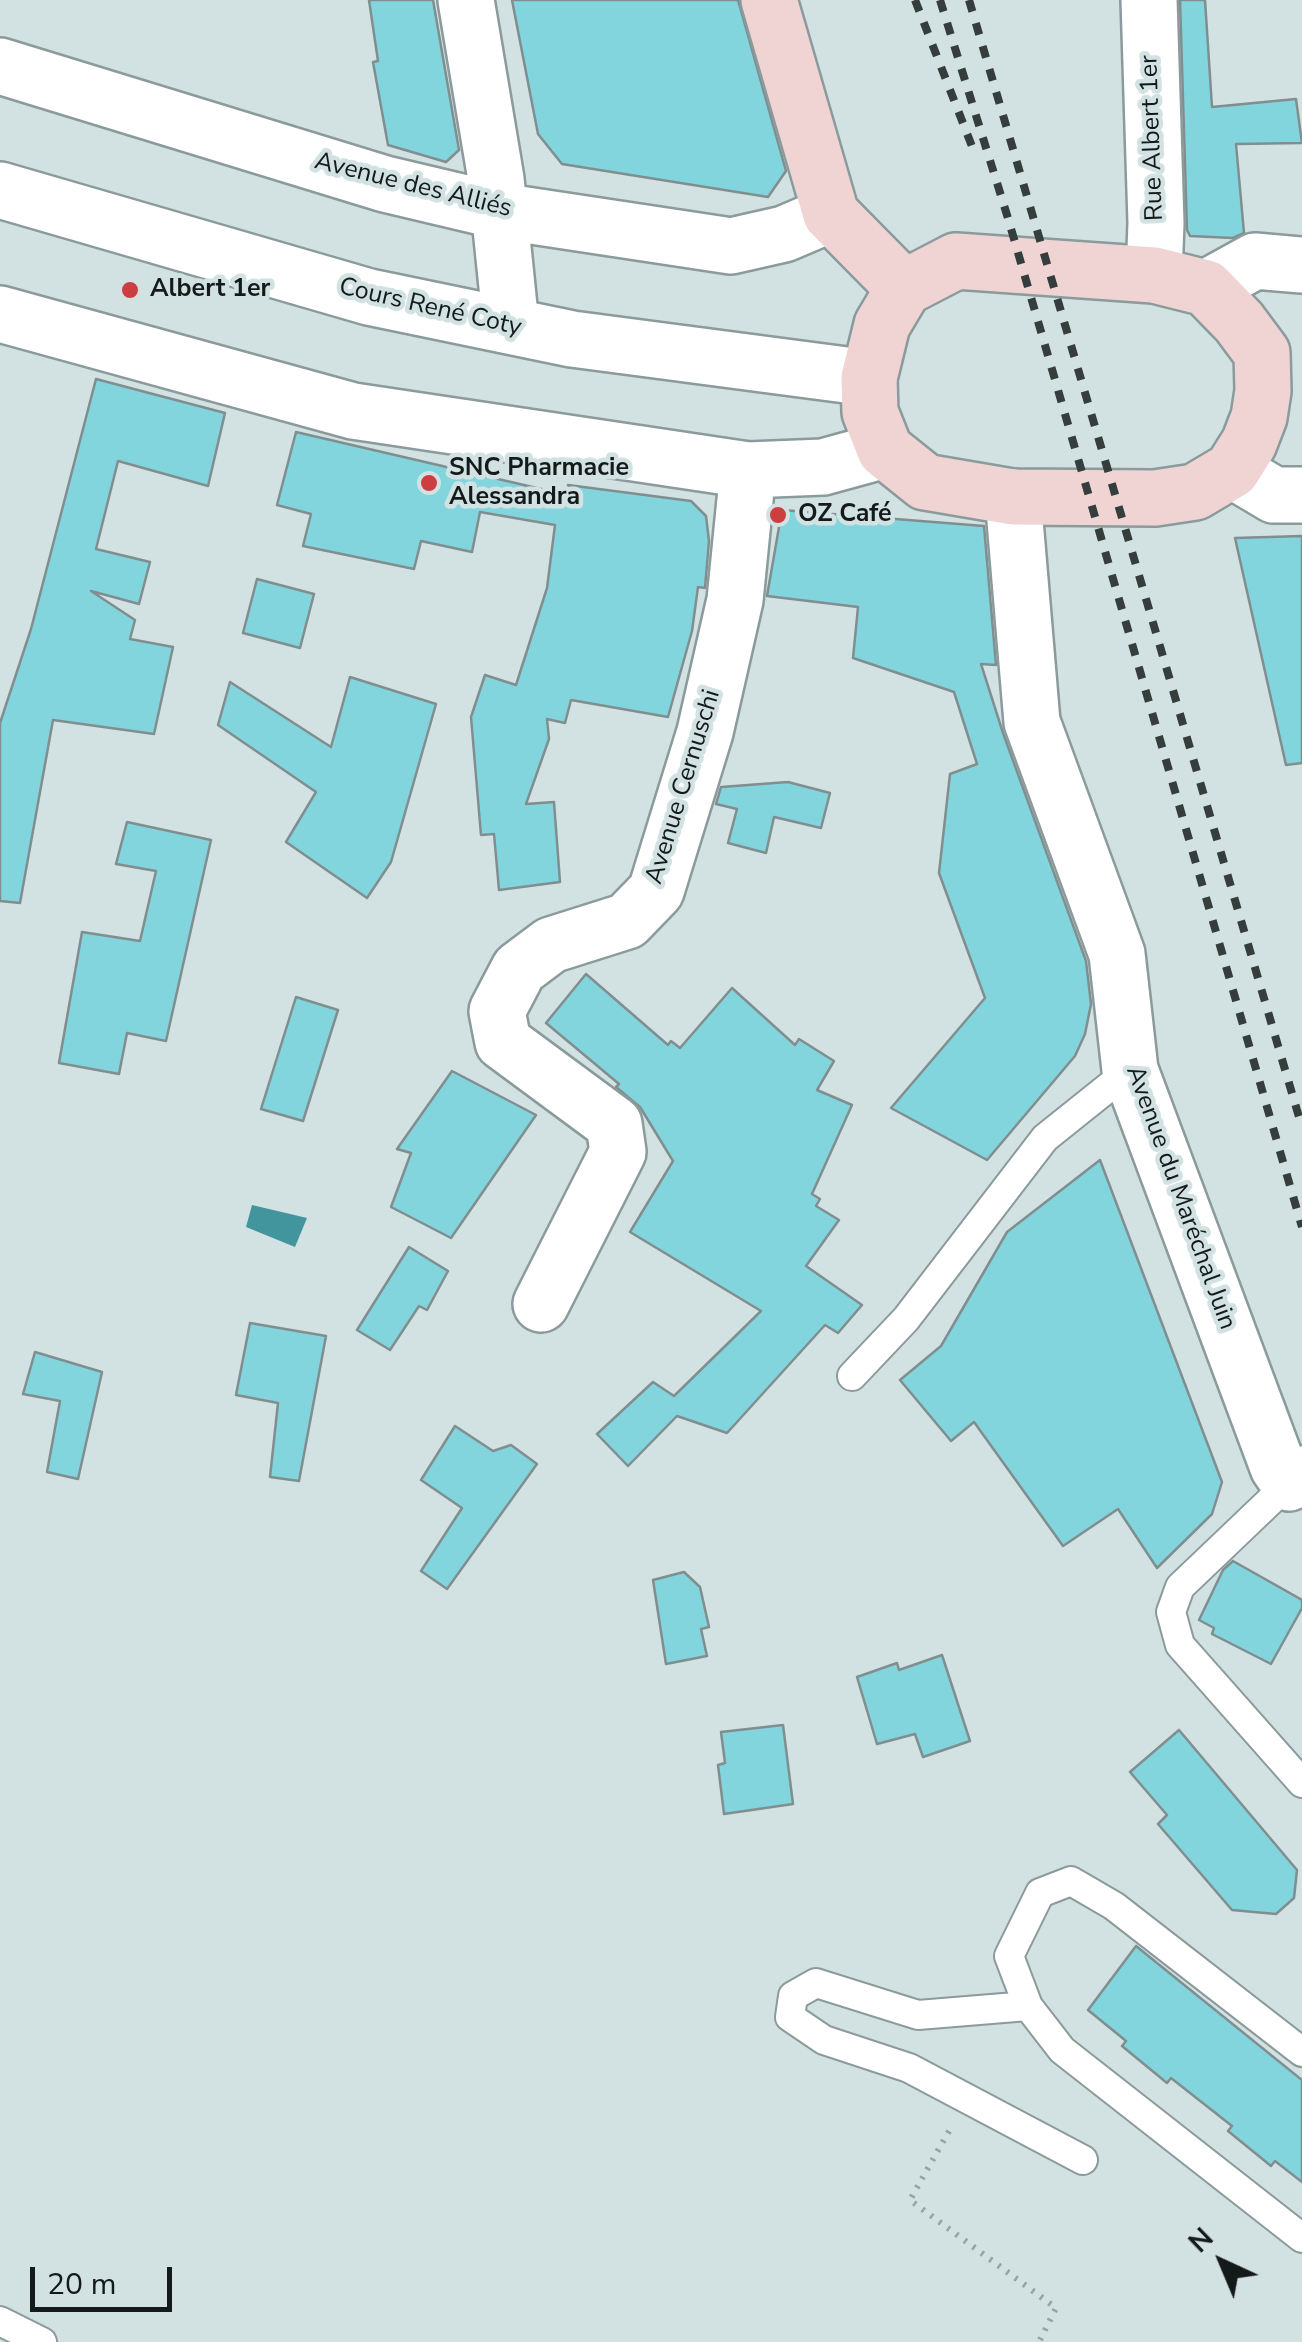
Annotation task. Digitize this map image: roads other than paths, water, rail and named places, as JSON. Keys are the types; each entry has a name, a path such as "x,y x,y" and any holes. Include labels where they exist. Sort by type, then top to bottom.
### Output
{"main road":[{"path":"770,0 832,214 904,288"},
{"path":"956,261 1180,281 1282,355 1263,392 1280,415 1249,443 1232,470 1195,492 1156,498 1013,497 925,482 885,450 870,412 869,378 882,325 904,288 956,261"}],"street":[{"path":"466,0 500,211 511,326"},
{"name":"Rue Albert 1er","path":"1149,0 1180,281"},
{"name":"Avenue des Alliés","path":"0,66 384,184 500,211 731,246 784,234 832,214"},
{"name":"Cours René Coty","path":"0,190 369,297 572,338 869,378"},
{"path":"1180,281 1255,261 1302,264"},
{"path":"0,314 353,410 748,470 823,467 885,450"},
{"name":"Avenue Cernuschi","path":"541,1304 618,1152 614,1124 503,1042 497,1011 519,969 551,945 627,922 656,891 705,732 735,600 748,470"},
{"path":"1232,470 1274,494 1302,495"},
{"name":"Avenue du Maréchal Juin","path":"1013,497 1032,722 1118,954 1130,1070 1278,1468 1296,1478"}],"lane":[{"path":"852,1376 906,1319 1045,1138 1130,1070"},
{"path":"1296,1478 1180,1588 1171,1612 1180,1646 1302,1782"},
{"path":"1302,2052 1114,1906 1071,1882 1040,1893 1009,1956 1028,2006 1062,2050 1302,2238"},
{"path":"1028,2006 918,2014 816,1983 793,1996 790,2018 824,2040 908,2068 1083,2160"},
{"path":"0,2321 42,2342"}],"water":[{"path":"252,1205 307,1218 295,1247 246,1227"}],"railway":[{"path":"915,0 975,154"},
{"path":"940,0 1007,215 1302,1227"},
{"path":"969,0 1302,1127"}],"place":[{"name":"Albert 1er","path":"130,290"},
{"name":"SNC Pharmacie Alessandra","path":"429,483"},
{"name":"OZ Café","path":"778,515"}]}
